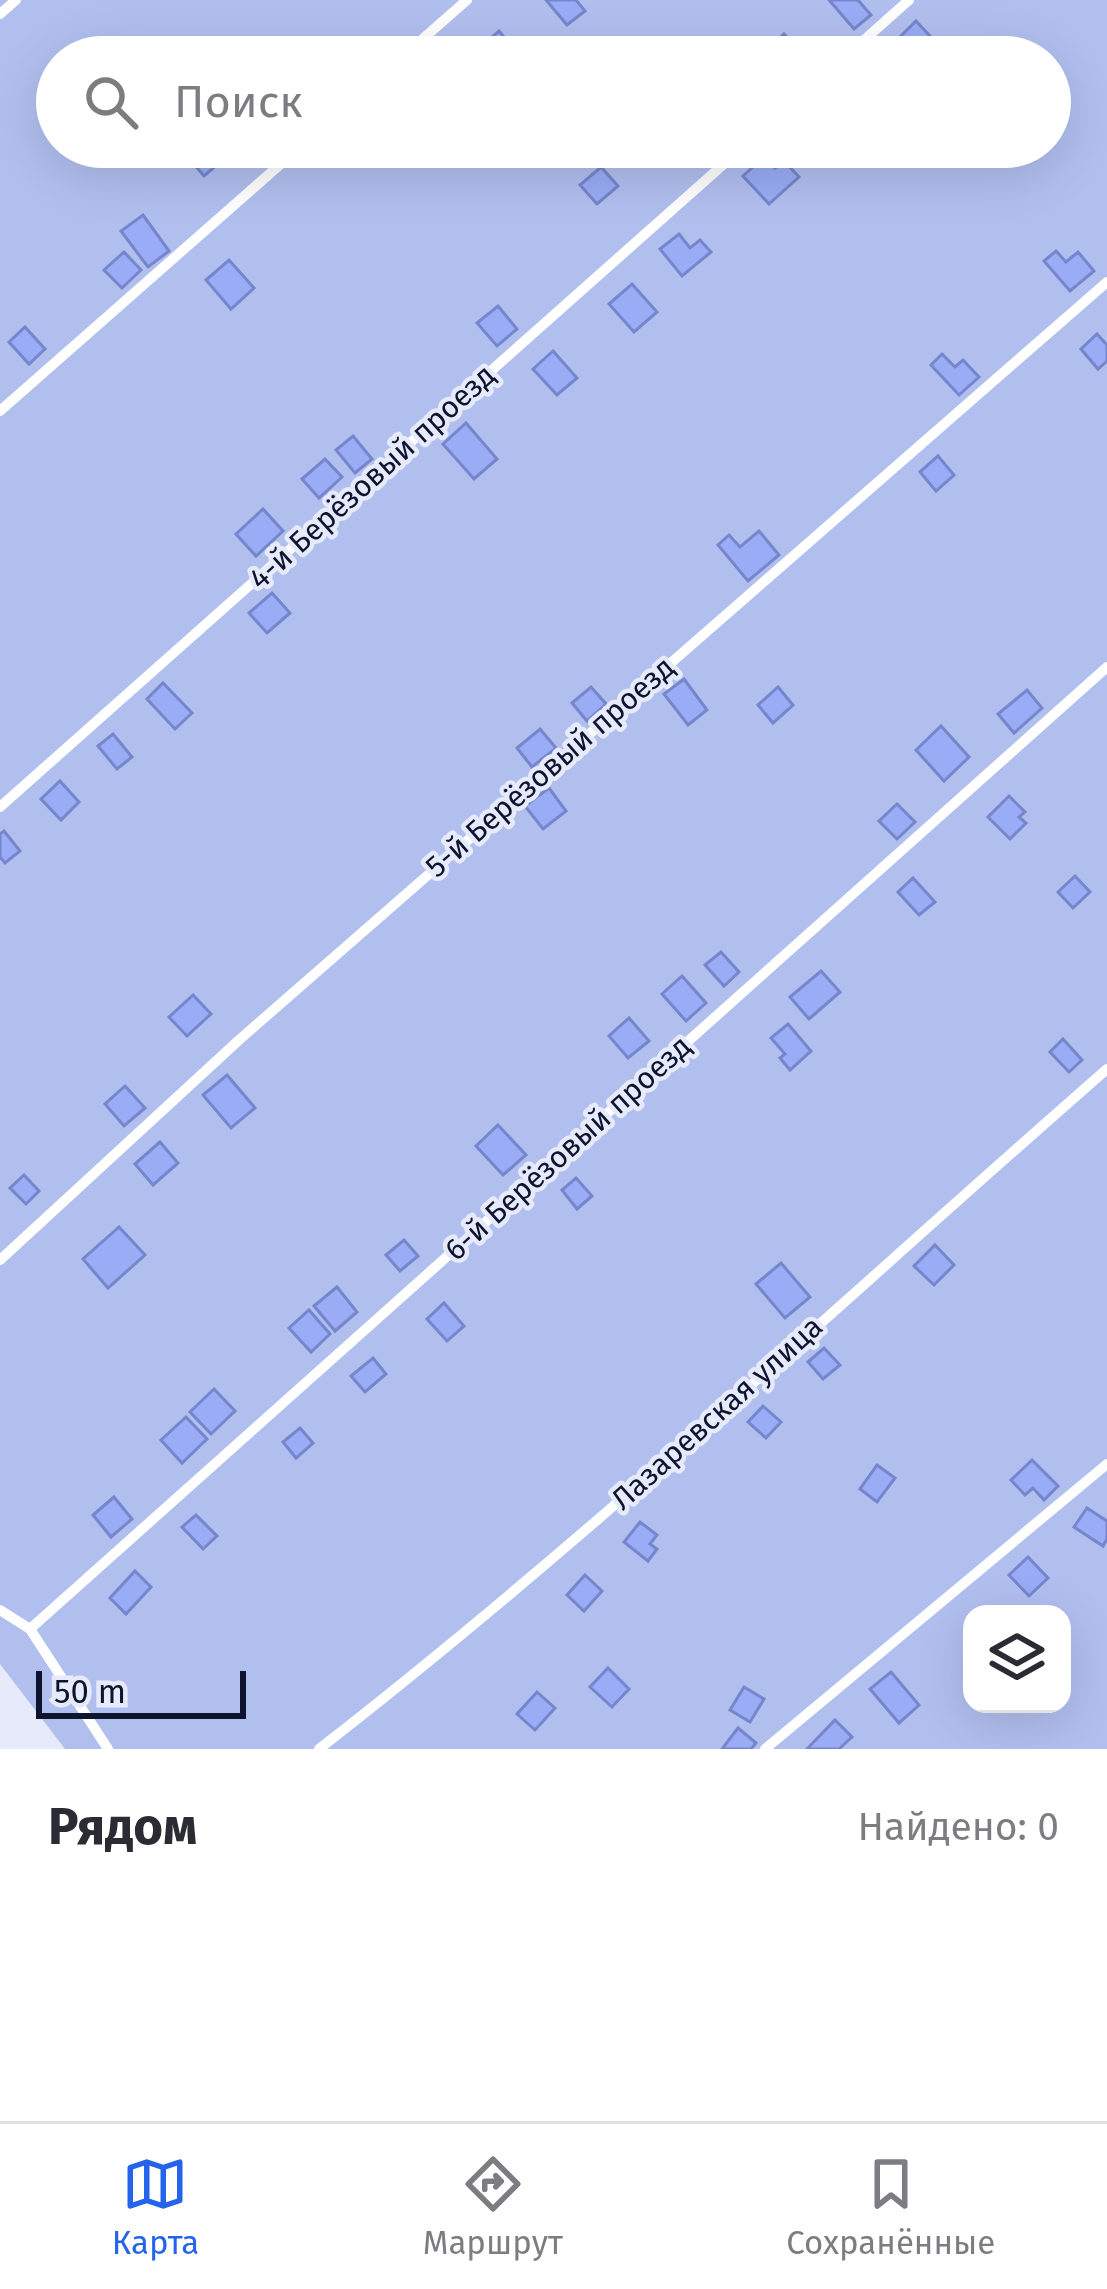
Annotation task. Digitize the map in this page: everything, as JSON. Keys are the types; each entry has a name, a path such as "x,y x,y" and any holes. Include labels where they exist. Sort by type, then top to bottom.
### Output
{"lane":[{"path":"0,14 16,0"},
{"path":"426,36 467,0"},
{"path":"868,36 909,0"},
{"path":"0,411 276,168"},
{"name":"4-й Берёзовый проезд","path":"0,807 719,168"},
{"name":"5-й Берёзовый проезд","path":"0,1260 239,1040 1036,348 1107,281"},
{"name":"6-й Берёзовый проезд","path":"30,1629 1107,667"},
{"name":"Лазаревская улица","path":"319,1749 431,1662 627,1494 1107,1069"},
{"path":"765,1749 1107,1464"},
{"path":"0,1610 30,1629 108,1749"}],"shaded area":[{"path":"0,0 1107,0 1107,1749 65,1749 0,1664"}],"building":[{"path":"546,0 576,0 585,11 567,25"},
{"path":"829,0 858,0 871,15 854,29"},
{"path":"916,21 930,36 901,36"},
{"path":"602,168 618,186 597,204 580,185"},
{"path":"752,168 791,168 799,177 769,204 743,176"},
{"path":"143,215 169,251 148,267 121,231"},
{"path":"679,234 690,248 700,240 711,252 682,276 660,249"},
{"path":"1056,251 1066,262 1078,252 1094,271 1070,291 1044,261"},
{"path":"124,252 141,270 122,288 104,270"},
{"path":"229,260 254,288 231,309 206,280"},
{"path":"632,284 657,312 634,332 609,304"},
{"path":"498,306 517,329 497,346 477,323"},
{"path":"25,327 45,349 29,364 9,342"},
{"path":"1097,334 1107,345 1107,361 1098,369 1081,349"},
{"path":"553,351 577,378 557,395 533,369"},
{"path":"942,354 955,367 963,360 979,377 959,395 931,365"},
{"path":"466,423 497,459 474,479 443,444"},
{"path":"353,436 372,459 355,473 336,450"},
{"path":"938,456 954,475 936,491 920,472"},
{"path":"325,459 342,477 319,498 302,479"},
{"path":"263,509 283,531 256,556 236,534"},
{"path":"759,531 779,555 748,581 718,545 729,535 740,547"},
{"path":"272,593 290,613 267,633 249,613"},
{"path":"684,679 707,710 688,725 664,694"},
{"path":"163,683 192,713 175,729 147,699"},
{"path":"591,687 606,704 587,721 572,703"},
{"path":"778,687 793,705 773,723 758,705"},
{"path":"1027,690 1042,708 1014,733 998,714"},
{"path":"941,726 969,757 944,781 916,750"},
{"path":"540,729 556,748 532,767 517,748"},
{"path":"113,734 132,757 117,769 98,746"},
{"path":"60,781 79,802 61,820 41,799"},
{"path":"549,788 566,811 543,829 525,806"},
{"path":"1009,796 1025,812 1019,817 1026,823 1010,839 988,817"},
{"path":"897,804 915,822 897,839 879,821"},
{"path":"4,831 20,851 5,863 0,857"},
{"path":"1075,876 1090,892 1073,908 1058,892"},
{"path":"913,878 935,902 919,915 898,892"},
{"path":"721,952 739,972 724,986 705,965"},
{"path":"821,971 840,992 809,1019 790,997"},
{"path":"682,976 706,1003 686,1021 662,994"},
{"path":"193,995 211,1014 187,1036 169,1017"},
{"path":"629,1018 649,1041 628,1058 609,1036"},
{"path":"788,1024 811,1051 790,1070 780,1058 785,1054 771,1038"},
{"path":"1063,1039 1082,1060 1069,1072 1050,1052"},
{"path":"227,1075 255,1108 231,1128 203,1095"},
{"path":"125,1086 145,1108 124,1126 105,1104"},
{"path":"498,1125 526,1155 503,1175 476,1146"},
{"path":"160,1142 178,1163 153,1185 135,1164"},
{"path":"24,1175 39,1191 26,1204 10,1188"},
{"path":"576,1178 592,1196 577,1209 562,1190"},
{"path":"119,1227 145,1255 108,1288 83,1259"},
{"path":"404,1240 418,1256 400,1271 386,1255"},
{"path":"935,1245 954,1265 934,1285 914,1266"},
{"path":"781,1263 810,1297 785,1318 756,1284"},
{"path":"337,1287 357,1312 335,1331 314,1306"},
{"path":"444,1303 464,1326 447,1341 427,1319"},
{"path":"309,1310 330,1334 311,1352 289,1328"},
{"path":"824,1348 840,1365 823,1379 808,1362"},
{"path":"373,1358 386,1374 365,1392 351,1376"},
{"path":"214,1389 235,1411 211,1434 190,1412"},
{"path":"763,1406 781,1422 766,1438 748,1422"},
{"path":"186,1417 207,1439 182,1463 161,1440"},
{"path":"300,1428 313,1443 296,1458 283,1442"},
{"path":"1032,1460 1058,1486 1044,1500 1033,1488 1025,1495 1011,1480"},
{"path":"877,1465 895,1478 877,1502 860,1489"},
{"path":"114,1497 132,1519 111,1537 93,1515"},
{"path":"1087,1508 1107,1521 1103,1546 1074,1527"},
{"path":"196,1515 217,1536 203,1549 182,1527"},
{"path":"640,1522 657,1535 650,1544 657,1549 648,1561 624,1542"},
{"path":"1028,1557 1048,1578 1029,1596 1009,1575"},
{"path":"135,1571 151,1587 126,1614 110,1598"},
{"path":"585,1575 602,1591 584,1611 567,1595"},
{"path":"608,1668 629,1689 612,1707 590,1687"},
{"path":"891,1672 919,1705 899,1723 870,1689"},
{"path":"744,1687 764,1699 750,1722 730,1710"},
{"path":"537,1692 555,1708 535,1730 517,1714"},
{"path":"835,1720 852,1737 839,1749 807,1749"},
{"path":"738,1728 756,1743 751,1749 722,1749"}]}
